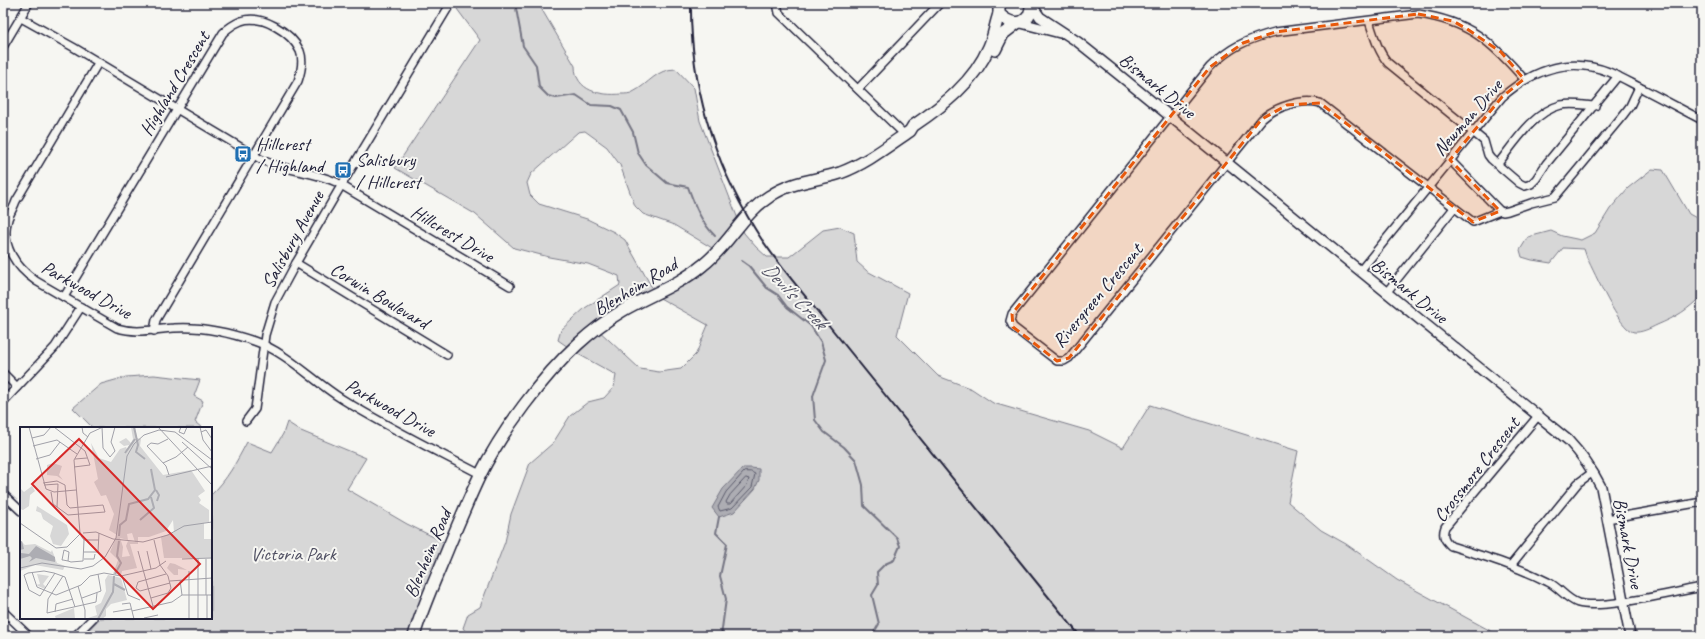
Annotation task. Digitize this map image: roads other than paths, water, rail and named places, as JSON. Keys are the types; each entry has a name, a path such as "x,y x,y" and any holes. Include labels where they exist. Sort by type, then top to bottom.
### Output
{"main road":[{"name":"Blenheim Road","path":"414,636 421,612 480,474 504,433 540,385 578,344 621,311 668,287 703,266 723,245 747,215 770,195 804,181 840,173 855,167 908,133 916,131 932,121 963,96 986,69 1003,34 1029,16 1031,3"},
{"name":"Blenheim Road","path":"908,133 913,126 946,102 973,75 989,48 997,7"},
{"path":"997,7 1007,21 1018,23"}],"street":[{"path":"3,47 29,3"},
{"path":"777,3 779,13 858,89 908,133"},
{"path":"858,89 940,3"},
{"name":"Bismark Drive","path":"1031,3 1040,17 1067,35 1227,163 1538,416 1580,453 1601,487 1630,636"},
{"name":"Salisbury Avenue","path":"246,421 255,409 265,335 275,302 341,185 447,4"},
{"path":"1170,117 1210,67 1221,56 1254,37 1275,32 1418,14 1453,21 1486,40 1501,52 1524,79"},
{"name":"Hillcrest Drive","path":"20,18 254,155 267,162 320,175 341,185 510,286"},
{"name":"Highland Crescent","path":"64,297 176,108 223,33 241,21 251,19 264,21 278,28 289,37 300,52 302,68 298,81 156,320 154,331"},
{"path":"1369,21 1376,42 1388,63 1473,131 1484,141 1488,155 1497,165 1525,186 1531,184 1618,76"},
{"name":"Bismark Drive","path":"1018,23 1067,35"},
{"name":"Parkwood Drive","path":"98,63 16,201 8,219 6,232 7,245 15,262 24,272 36,281 117,328 129,332 154,331 174,328 206,329 235,335 264,345 288,359 332,392 366,414 480,474"},
{"name":"Newman Drive","path":"1360,271 1502,97 1524,79 1551,68 1580,65 1594,67 1618,76 1702,120"},
{"path":"1227,163 1262,119 1269,113 1287,105 1315,102 1326,107 1427,188 1473,222 1500,211 1508,211 1530,203 1555,197 1624,114 1630,106 1639,87"},
{"path":"1497,165 1539,116 1550,109 1562,105 1595,106"},
{"name":"Rivergreen Crescent","path":"1170,117 1012,314 1010,321 1013,326 1057,361 1064,361 1069,358 1227,163"},
{"path":"1450,160 1500,211"},
{"path":"1386,293 1454,208"},
{"name":"Corwin Boulevard","path":"296,263 447,355"},
{"path":"3,402 55,347 81,307"},
{"path":"3,373 17,387"},
{"name":"Crossmore Crescent","path":"1538,416 1445,527 1443,532 1444,537 1451,546 1510,565 1549,582 1578,603 1601,604 1702,587"},
{"path":"1510,565 1578,483 1593,472"},
{"path":"3,494 20,510"},
{"path":"1607,519 1702,502"},
{"path":"3,611 29,636"},
{"path":"76,636 92,619"}],"water":[{"path":"743,468 759,469 759,480 755,489 734,512 719,517 712,508 723,489"}],"waterway":[{"name":"Devil's Creek","path":"515,3 523,46 536,65 539,87 548,96 556,98 576,95 591,105 612,106 621,110 633,132 638,153 646,165 667,183 688,187 702,219 715,236"},
{"name":"Devil's Creek","path":"742,261 749,266 767,288 778,295 787,307 811,326 821,342 826,360 813,396 815,420 824,432 844,447 856,460 863,485 864,506 897,538 900,546 894,560 885,564 877,572 878,585 872,595 879,624 872,636"},
{"path":"719,517 716,533 727,544 720,576 726,599 721,636"}],"railway":[{"path":"691,3 695,62 707,120 716,149 727,176 755,229 791,279 1080,636"}],"place":[{"name":"Hillcrest / Highland","path":"243,154"},
{"name":"Salisbury / Hillcrest","path":"343,170"}],"park label":[{"name":"Victoria Park","path":"293,553"}]}
